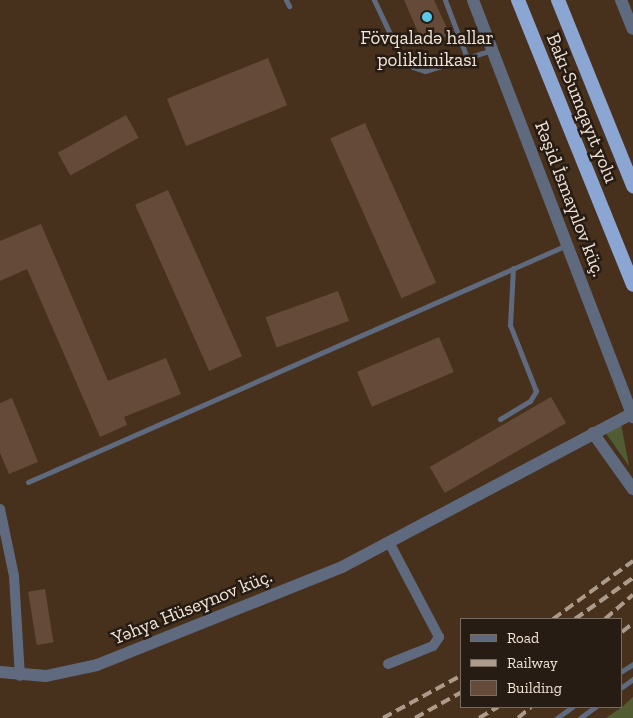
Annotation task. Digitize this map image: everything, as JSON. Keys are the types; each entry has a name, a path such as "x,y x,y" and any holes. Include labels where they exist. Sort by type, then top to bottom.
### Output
{"highway":[{"name":"Bakı-Sumqayıt yolu","path":"518,0 633,285"},
{"name":"Bakı-Sumqayıt yolu","path":"558,0 633,186"}],"street":[{"name":"Rəşid İsmayılov küç.","path":"473,0 632,414"},
{"path":"621,0 633,29"},
{"name":"Yəhya Hüseynov küç.","path":"0,672 20,676 72,672 97,665 390,544 593,433 632,414"},
{"path":"593,433 633,489"},
{"path":"0,509 20,630 20,676"},
{"path":"388,664 433,646 439,637 390,544"}],"lane":[{"path":"374,0 403,60 413,68 426,71 492,50"},
{"path":"445,0 467,58"},
{"path":"28,482 568,245"},
{"path":"500,419 530,401 536,391 510,325 513,268"},
{"path":"557,718 571,708"},
{"path":"580,718 594,708"}],"green space":[{"path":"621,424 629,466 605,432"},
{"path":"633,697 633,718 606,718 623,708"}],"building":[{"name":"Fövqaladə hallar poliklinikası","path":"404,0 434,0 450,35 424,46"},
{"path":"268,58 287,105 186,146 167,99"},
{"path":"126,115 139,138 70,176 58,153"},
{"path":"365,123 436,283 401,298 330,138"},
{"path":"168,190 242,356 209,371 135,205"},
{"path":"41,224 108,381 166,358 181,394 124,417 127,425 100,437 27,269 0,281 0,241"},
{"path":"338,291 349,321 277,347 266,317"},
{"path":"439,337 454,372 372,407 357,372"},
{"path":"551,397 566,423 445,493 430,467"},
{"path":"12,398 38,462 9,474 0,453 0,403"},
{"path":"45,589 53,642 37,645 28,592"}],"railway":[{"path":"554,618 633,561"},
{"path":"576,618 633,578"},
{"path":"606,618 633,595"},
{"path":"623,631 633,623"},
{"path":"383,718 460,676"},
{"path":"415,718 460,693"},
{"path":"479,718 496,708"},
{"path":"518,718 530,708"}],"place":[{"name":"Fövqaladə hallar poliklinikası","path":"427,17"}]}
